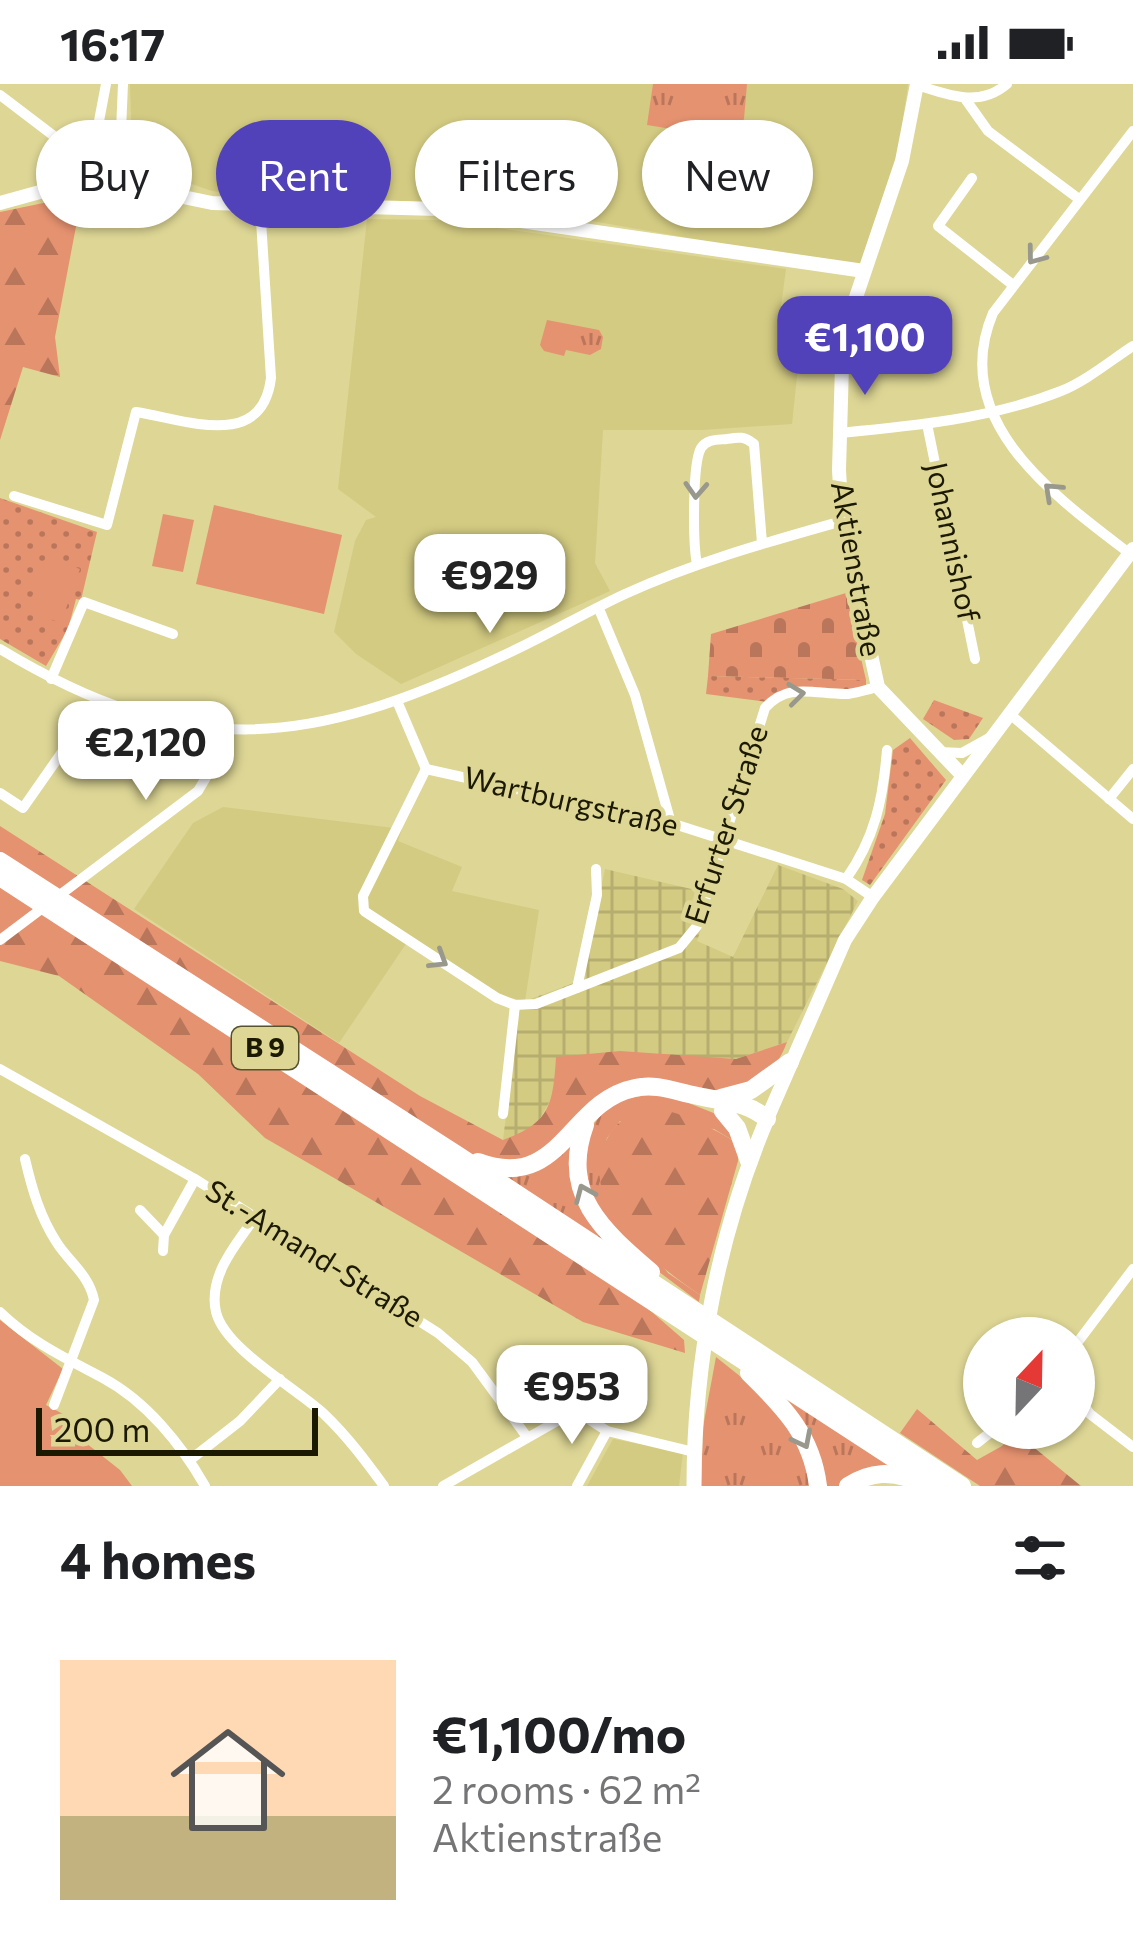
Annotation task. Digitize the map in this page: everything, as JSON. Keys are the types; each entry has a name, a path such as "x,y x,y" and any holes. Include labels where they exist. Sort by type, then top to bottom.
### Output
{"highway":[{"name":"B 9","path":"0,861 962,1486"},
{"name":"B 9","path":"0,877 934,1486"},
{"path":"715,1102 751,1090 790,1062"},
{"path":"457,1154 486,1165 522,1168 547,1157 607,1100 640,1087 667,1088 749,1106 767,1119"},
{"path":"715,1102 737,1128 749,1161"},
{"path":"586,1120 576,1174 591,1211 628,1253 692,1307"},
{"path":"715,1341 802,1432 818,1486"},
{"path":"848,1486 865,1476 886,1473 934,1486"}],"main road":[{"path":"694,1486 700,1377 715,1285 749,1161 767,1119"}],"street":[{"path":"0,95 67,146 88,150 95,142 106,84"},
{"path":"121,120 123,84"},
{"path":"917,84 966,100 1007,84"},
{"name":"Aktienstraße","path":"917,84 902,161 864,271 842,365 842,521 878,688 962,775"},
{"path":"966,100 988,130 1079,199"},
{"path":"767,1119 845,940 872,897 1132,553 1033,473 990,413 982,340 1013,284 1133,131"},
{"path":"972,178 938,226 1013,284"},
{"path":"0,202 36,193"},
{"path":"391,208 437,209 864,271"},
{"path":"14,496 106,525 136,412 219,427 241,424 258,412 269,395 271,379 261,228"},
{"path":"839,433 990,413 1065,390 1133,346"},
{"name":"Johannishof","path":"927,424 975,659"},
{"path":"697,564 693,546 698,460 702,446 710,440 743,437 754,444 762,543"},
{"path":"0,649 98,702 139,715 218,728 300,728 335,722 397,701 697,564 842,521"},
{"path":"51,679 84,602 173,634"},
{"path":"598,609 635,695 671,823"},
{"name":"Erfurter Straße","path":"515,1005 536,1004 634,967 688,940 697,926 765,708 789,690 851,694 878,688"},
{"name":"Wartburgstraße","path":"397,701 426,770 671,823 846,879"},
{"path":"0,793 22,808 98,702"},
{"path":"1011,715 1133,819"},
{"path":"0,940 198,791 211,769 218,728"},
{"path":"939,752 962,752 994,736"},
{"path":"872,897 846,879 872,838 887,750"},
{"path":"426,770 363,896 364,911 487,992 515,1005 503,1114"},
{"path":"1109,799 1133,770"},
{"path":"577,988 596,895 596,869"},
{"name":"St.-Amand-Straße","path":"0,1069 195,1179 438,1333 472,1362 527,1437"},
{"path":"25,1160 35,1200 58,1245 91,1284 94,1300 54,1405"},
{"name":"St.-Amand-Straße","path":"164,1251 164,1234 195,1179"},
{"path":"140,1210 164,1234"},
{"path":"254,1219 231,1250 216,1285 217,1314 230,1337 322,1412 384,1486"},
{"path":"1095,1319 1133,1269"},
{"path":"1119,1287 1133,1298"},
{"path":"0,1312 71,1365 104,1378 146,1408 206,1486"},
{"path":"190,1460 240,1421 280,1379"},
{"path":"443,1486 566,1416 587,1418 607,1431 694,1452"},
{"path":"1095,1418 1133,1447"},
{"path":"578,1486 607,1431"}],"shaded area":[{"path":"130,84 908,84 896,170 859,268 618,226 618,120 415,120 415,201 391,201 391,120 216,120 216,192 192,184 192,120 131,120"},
{"path":"391,219 415,220 415,228 497,228 786,269 781,306 804,310 792,424 603,430 595,563 610,591 401,684 356,654 334,632 355,541 366,520 376,517 338,489 366,228 391,228"},
{"path":"223,807 402,829 398,841 462,867 452,891 539,910 525,1001 503,996 410,938 339,1043 134,909 193,823"},
{"path":"778,865 843,889 858,901 787,1042 736,1059 682,1057 554,1094 534,1129 503,1140 519,1009 525,1001 582,980 605,869 713,894 697,941 733,957"},
{"path":"613,1439 683,1452 679,1486 587,1486"}],"green space":[{"path":"653,84 747,84 743,120 648,120"},
{"path":"36,205 36,228 76,228 55,337 60,377 23,367 0,440 0,212"},
{"path":"547,320 599,330 601,349 590,355 566,350 564,356 544,351 540,345"},
{"path":"0,498 97,532 81,600 76,599 68,629 46,666 0,639"},
{"path":"214,505 342,535 324,614 196,584"},
{"path":"163,514 194,520 183,572 152,566"},
{"path":"46,557 80,569 61,623 27,611"},
{"path":"846,593 866,680 708,676 711,634"},
{"path":"708,676 866,680 866,687 800,687 767,702 706,694"},
{"path":"934,700 983,718 969,739 954,740 923,719"},
{"path":"910,738 946,780 870,885 862,880 885,814 893,750"},
{"path":"0,826 420,1096 503,1140 531,1127 546,1110 556,1057 620,1051 736,1059 787,1042 777,1062 748,1085 711,1090 652,1081 512,1165 470,1154 0,855"},
{"path":"0,885 645,1306 684,1340 685,1353 583,1322 265,1138 198,1074 59,976 0,961"},
{"path":"666,1094 721,1116 739,1144 714,1129 620,1121 607,1138 603,1184 668,1273 700,1295 699,1302 634,1253 594,1209 581,1145 614,1104"},
{"path":"654,1108 687,1117 739,1144 700,1295 624,1229 601,1185 600,1161 612,1130 628,1116"},
{"path":"573,1136 572,1151 618,1252 500,1172"},
{"path":"0,1320 63,1369 46,1405 63,1414 62,1424 120,1470 132,1486 0,1486"},
{"path":"716,1357 756,1389 798,1435 813,1486 701,1486 703,1427"},
{"path":"768,1384 897,1467 841,1486 821,1486"},
{"path":"917,1409 977,1460 997,1449 1036,1449 1081,1486 980,1486 900,1433"}]}
